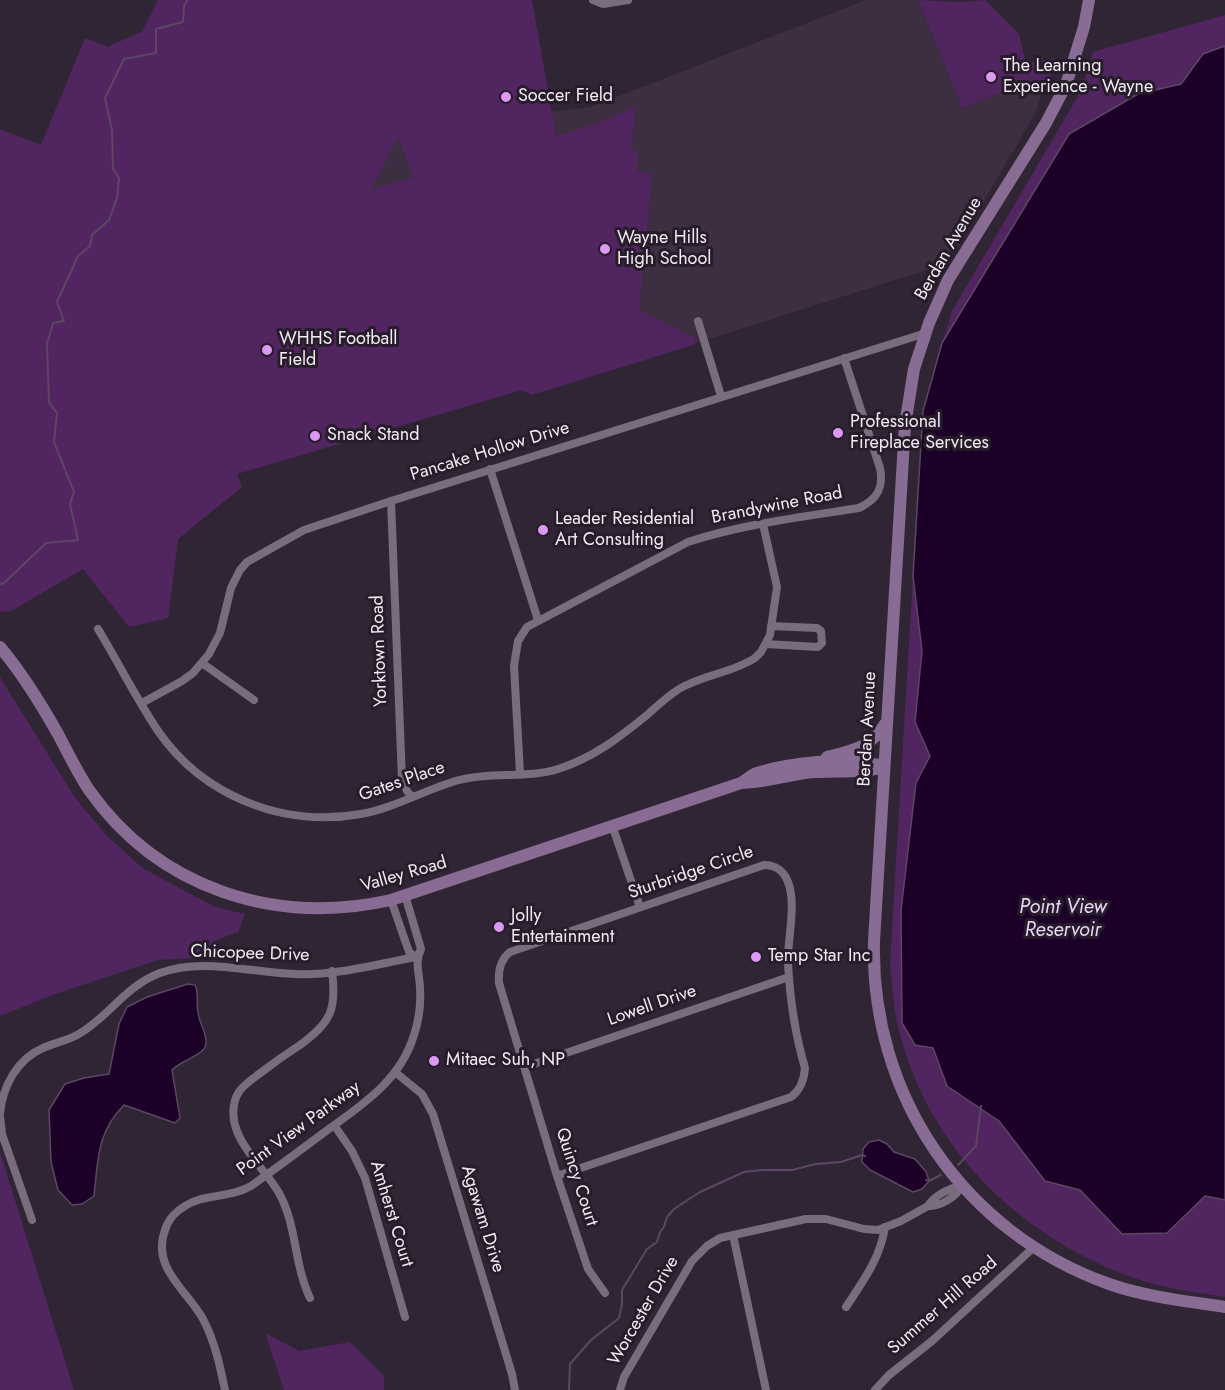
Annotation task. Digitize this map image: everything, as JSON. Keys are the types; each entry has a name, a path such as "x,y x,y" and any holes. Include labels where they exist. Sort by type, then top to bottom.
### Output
{"main road":[{"name":"Berdan Avenue","path":"1089,0 1072,67 1056,106 948,280 936,304 914,369 905,425 873,964 881,1026 893,1069 916,1121 936,1152 962,1185 995,1218 1034,1247 1071,1268 1109,1284 1151,1296 1225,1307"},
{"name":"Valley Road","path":"0,647 39,703 89,789 121,826 153,855 205,885 272,906 334,909 391,900 741,783 754,774 791,766 858,761 871,762 884,767"},
{"path":"791,766 862,747 879,734 886,723"},
{"name":"Valley Road","path":"741,783 758,783 803,773 870,771 884,767"}],"street":[{"path":"593,0 603,4 628,0"},
{"path":"698,321 721,396"},
{"name":"Pancake Hollow Drive","path":"142,703 182,681 202,663 220,633 235,578 247,562 304,530 721,396 926,333"},
{"name":"Brandywine Road","path":"520,773 515,650 522,633 538,620 688,542 763,524 859,508 876,496 881,482 880,468 844,358"},
{"path":"490,470 538,620"},
{"name":"Yorktown Road","path":"390,501 402,779 412,797"},
{"path":"763,524 777,579 771,626 766,644 818,647 822,643 821,631 817,628 771,626"},
{"name":"Gates Place","path":"98,629 158,731 192,768 224,792 253,806 289,815 330,818 363,814 472,776 556,770 594,754 617,739 679,689 747,663 761,652 766,644"},
{"path":"202,663 254,700"},
{"path":"612,825 640,908"},
{"name":"Sturbridge Circle","path":"525,1067 500,983 499,968 505,956 510,952 764,865 776,867 785,876 791,890 789,977 795,1027 805,1068 802,1083 794,1095 557,1176"},
{"path":"391,900 409,952 416,957 421,949 405,895"},
{"name":"Chicopee Drive","path":"32,1220 2,1134 0,1115 8,1084 26,1059 44,1047 65,1040 88,1028 109,1011 131,988 158,974 178,968 199,966 294,974 332,971 416,957"},
{"name":"Point View Parkway","path":"225,1390 209,1331 194,1305 167,1269 162,1252 164,1234 171,1218 184,1206 203,1198 238,1192 266,1176 372,1097 395,1072 409,1049 414,1035 420,1005 420,982 416,957"},
{"path":"310,1298 303,1283 287,1212 278,1190 266,1176 237,1131 233,1114 236,1097 244,1084 312,1036 325,1024 334,999 332,971"},
{"name":"Lowell Drive","path":"525,1067 789,977"},
{"name":"Quincy Court","path":"525,1067 557,1176 588,1269 605,1293"},
{"name":"Agawam Drive","path":"395,1072 422,1094 434,1114 512,1389"},
{"name":"Amherst Court","path":"334,1125 352,1151 365,1178 405,1317"},
{"name":"Worcester Drive","path":"620,1390 624,1377 692,1261 707,1246 720,1238 806,1219 826,1219 864,1229 878,1230 901,1221 928,1206 931,1200 953,1187 962,1185"},
{"path":"846,1307 873,1266 882,1243 885,1227"},
{"path":"733,1235 766,1390"},
{"name":"Summer Hill Road","path":"875,1390 889,1374 932,1341 1034,1247"}],"shaded area":[{"path":"158,0 532,0 556,136 596,124 635,107 631,151 638,151 637,172 652,173 639,310 694,337 696,344 532,395 522,390 237,474 242,487 178,539 168,618 129,627 83,569 11,611 0,612 0,129 41,145 85,38 108,47 142,31","holes":["398,137 413,177 371,190"]},
{"name":"Wayne Hills High School","path":"866,0 918,0 962,108 1016,87 1045,80 1036,112 958,245 936,267 532,395 522,390 183,288 539,42 551,112 591,107"},
{"path":"918,0 961,2 985,0 1019,34 1026,63 1056,58 1050,79 1016,87 962,108"},
{"path":"1225,15 1225,46 1203,54 1181,84 1138,94 943,342 952,311 1081,91 1093,52"},
{"path":"913,576 922,651 915,722 930,756 916,783 933,1048 947,1086 999,1121 1045,1181 1080,1190 1122,1234 1167,1233 1205,1196 1225,1200 1225,1297 1142,1281 1089,1259 1050,1237 1014,1210 981,1180 953,1145 929,1107 910,1066 897,1022 890,963"},
{"path":"0,677 75,798 109,838 144,869 215,907 245,914 238,932 214,941 212,957 158,960 55,994 0,1016"},
{"path":"0,1152 74,1390 0,1390"},
{"path":"265,1333 299,1351 350,1342 384,1376 384,1390 284,1390"}],"water":[{"name":"Point View Reservoir","path":"1225,46 1225,1200 1205,1196 1167,1233 1122,1234 1080,1190 1045,1181 999,1121 947,1086 933,1048 915,1045 902,1023 901,910 916,783 930,756 915,722 922,651 913,576 923,411 942,343 1069,134 1138,94 1181,84 1203,54"},
{"path":"188,984 195,985 198,1013 206,1045 201,1052 172,1070 180,1118 175,1123 124,1105 108,1126 100,1147 94,1196 82,1204 72,1205 58,1190 51,1162 49,1110 65,1084 109,1074 119,1024 127,1007 147,997"},
{"path":"879,1140 887,1144 894,1152 915,1159 926,1172 929,1181 922,1189 913,1192 870,1170 862,1162 863,1149 869,1142"}],"waterway":[{"path":"0,584 4,583 46,543 78,540 70,504 74,492 54,442 57,413 49,402 47,344 53,323 64,321 57,302 78,256 90,246 92,235 109,220 117,198 119,178 113,169 112,130 105,98 124,59 156,53 156,29 183,22 187,0"},
{"path":"958,1165 976,1146 981,1106"},
{"path":"569,1390 570,1364 591,1340 619,1318 622,1290 647,1249 657,1242 667,1217 674,1209 700,1192 744,1172 792,1170 865,1156"},
{"path":"926,1180 929,1181 941,1175"}],"place":[{"name":"The Learning Experience - Wayne","path":"991,77"},
{"name":"Soccer Field","path":"506,97"},
{"name":"Wayne Hills High School","path":"605,249"},
{"name":"WHHS Football Field","path":"267,350"},
{"name":"Professional Fireplace Services","path":"838,433"},
{"name":"Snack Stand","path":"315,436"},
{"name":"Leader Residential Art Consulting","path":"543,530"},
{"name":"Jolly Entertainment","path":"499,927"},
{"name":"Temp Star Inc","path":"756,957"},
{"name":"Mitaec Suh, NP","path":"434,1061"}]}
